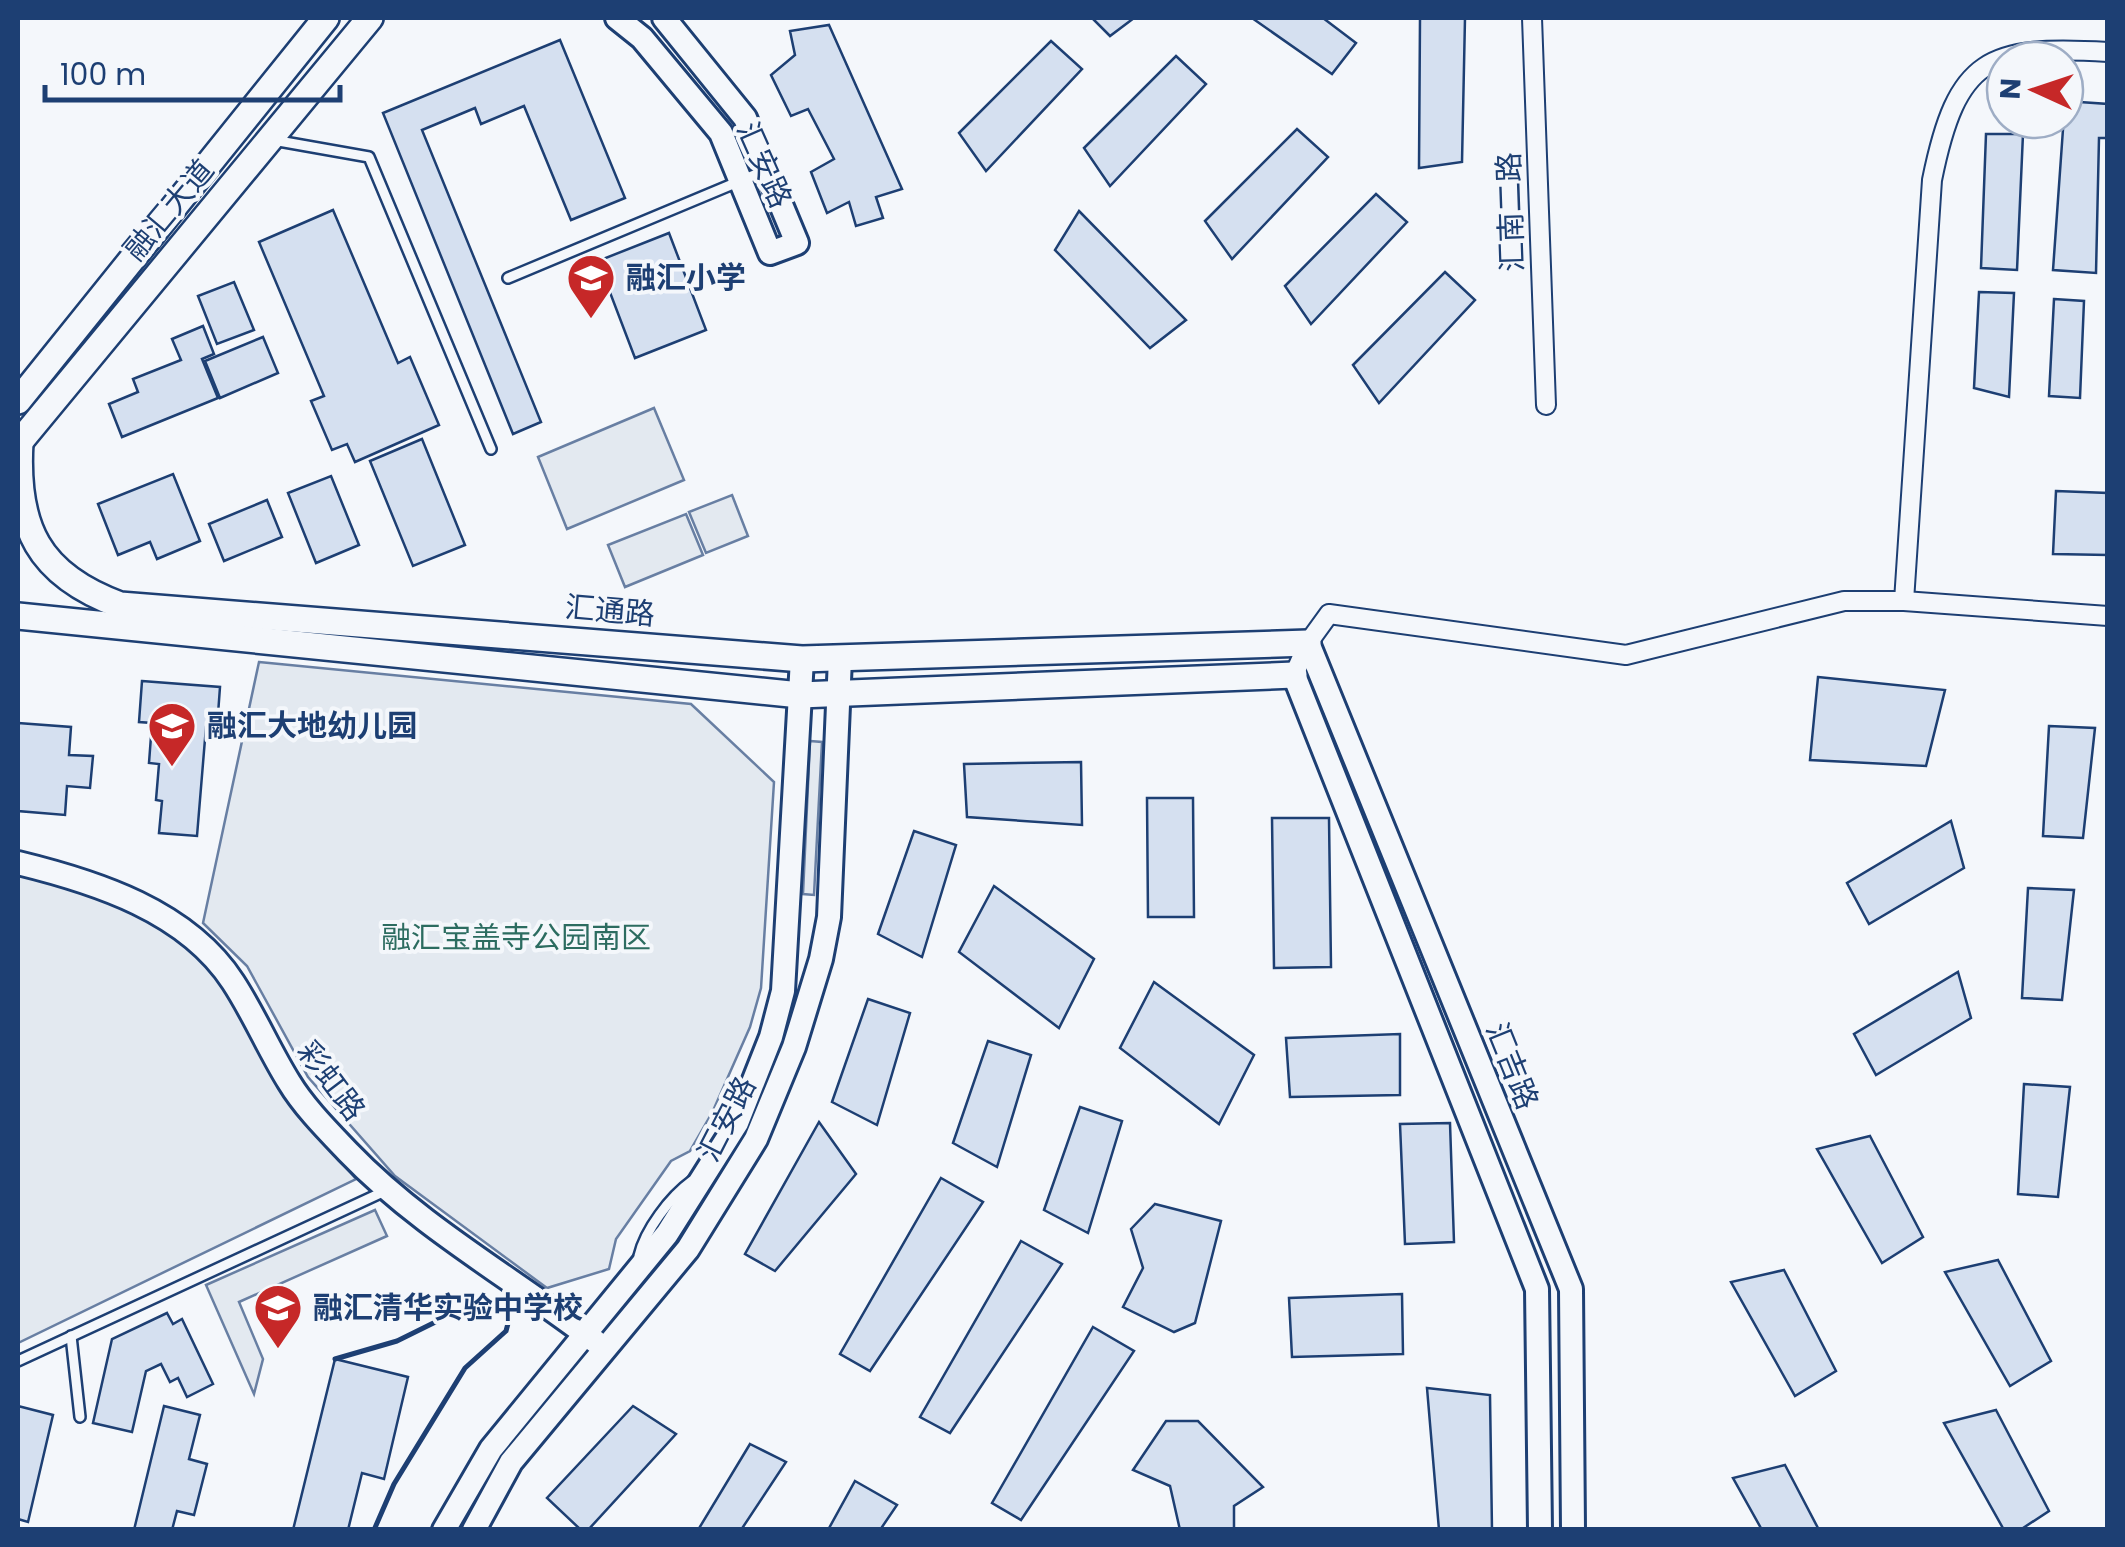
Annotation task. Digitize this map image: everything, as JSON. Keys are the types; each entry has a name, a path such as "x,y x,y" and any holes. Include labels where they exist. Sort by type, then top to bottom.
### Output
{"main road":[{"name":"融汇大道","path":"18,401 326,18"},
{"name":"融汇大道","path":"19,442 370,18"},
{"name":"汇通路","path":"19,442 18,478 23,513 36,545 60,574 87,592 120,605 802,659 1308,643"},
{"path":"18,616 800,695 1294,675"}],"street":[{"name":"汇安路","path":"617,18 642,38 721,133 770,254 797,244 744,118 664,18"},
{"name":"汇南二路","path":"1532,18 1546,405"},
{"path":"1904,601 1932,180 1941,138 1961,92 1984,65 2016,52 2108,52"},
{"path":"1294,675 1308,643 1329,614 1626,655 1844,601 1904,601 2108,616"},
{"name":"汇吉路","path":"1308,643 1571,1289 1573,1530"},
{"name":"汇安路","path":"444,1530 491,1449 688,1249 756,1139 794,1047 821,959 829,917 840,658"},
{"name":"汇安路","path":"474,1530 511,1462 596,1342 634,1276 667,1234 737,1123 771,1037 783,991 802,659"},
{"name":"汇吉路","path":"1294,675 1537,1289 1540,1530"},
{"name":"彩虹路","path":"18,863 56,872 151,909 195,940 232,980 291,1086 347,1152 388,1190 596,1342"}],"lane":[{"path":"270,139 369,158 491,449"},
{"path":"508,278 766,170"},
{"path":"18,1360 388,1190"},
{"path":"70,1336 80,1417"}],"green space":[{"path":"654,408 684,480 567,529 538,457"},
{"path":"732,495 748,536 706,553 689,512"},
{"path":"686,514 703,555 625,587 608,545"},
{"name":"融汇宝盖寺公园南区","path":"259,662 691,704 774,782 761,988 750,1027 712,1113 690,1151 671,1161 616,1239 609,1269 547,1288 395,1176 308,1077 247,966 203,923"},
{"path":"810,741 822,742 814,895 803,894"},
{"path":"18,873 128,910 186,944 228,994 290,1103 356,1179 18,1343"},
{"path":"375,1210 387,1236 239,1302 263,1359 254,1394 206,1285"}],"building":[{"path":"1092,18 1134,18 1110,36"},
{"path":"1252,18 1323,18 1356,43 1332,74"},
{"path":"1420,18 1465,18 1462,162 1419,168"},
{"path":"829,25 902,189 876,197 883,218 856,226 849,202 827,213 811,172 834,159 808,109 791,116 771,75 795,55 790,31"},
{"path":"560,40 625,198 571,220 524,106 481,124 475,108 422,130 541,422 513,434 383,113"},
{"path":"1051,41 1082,69 986,171 959,133"},
{"path":"1176,56 1206,84 1110,186 1084,148"},
{"path":"2085,102 2108,104 2108,138 2099,138 2096,273 2053,270 2062,140 2085,140"},
{"path":"1297,129 1328,157 1232,259 1205,221"},
{"path":"1986,140 2023,140 2017,270 1981,268"},
{"path":"1376,194 1407,222 1311,324 1285,286"},
{"path":"333,210 398,363 410,357 439,425 355,462 347,444 332,450 311,401 324,396 259,242"},
{"path":"1079,211 1186,320 1150,348 1055,250"},
{"path":"669,233 706,330 635,358 598,261"},
{"path":"1445,272 1475,300 1379,403 1353,365"},
{"path":"234,282 254,330 217,344 198,296"},
{"path":"1979,292 2014,293 2009,397 1974,388"},
{"path":"2054,299 2084,301 2080,398 2049,396"},
{"path":"203,326 214,354 202,359 218,398 122,437 109,404 138,392 133,379 181,360 172,339"},
{"path":"263,337 278,373 220,398 205,361"},
{"path":"422,439 465,545 413,566 370,461"},
{"path":"173,474 200,541 157,559 150,542 118,555 98,504"},
{"path":"331,476 359,545 316,563 288,493"},
{"path":"2056,491 2108,493 2108,555 2053,554"},
{"path":"267,500 282,537 224,561 209,524"},
{"path":"1818,677 1945,690 1926,766 1810,760"},
{"path":"142,681 220,687 217,728 206,727 197,836 159,833 159,764 149,763 152,723 139,722"},
{"path":"18,723 71,727 69,755 93,756 90,788 67,786 65,815 18,811"},
{"path":"2049,726 2095,728 2083,838 2043,836"},
{"path":"1081,762 1082,825 967,817 964,764"},
{"path":"1147,798 1193,798 1194,917 1148,917"},
{"path":"1272,818 1329,818 1331,967 1274,968"},
{"path":"1951,821 1964,868 1869,924 1847,883"},
{"path":"914,831 956,845 922,957 878,934"},
{"path":"994,886 1094,959 1059,1028 959,952"},
{"path":"2028,888 2074,890 2062,1000 2022,998"},
{"path":"1958,972 1971,1018 1876,1075 1854,1034"},
{"path":"1154,982 1254,1055 1219,1124 1120,1048"},
{"path":"868,999 910,1013 877,1125 832,1102"},
{"path":"1400,1034 1400,1095 1290,1097 1286,1038"},
{"path":"988,1041 1031,1055 997,1167 953,1143"},
{"path":"2024,1084 2070,1087 2058,1197 2018,1194"},
{"path":"1080,1107 1122,1121 1088,1233 1044,1210"},
{"path":"819,1122 856,1174 775,1271 745,1254"},
{"path":"1450,1123 1454,1242 1405,1244 1400,1124"},
{"path":"1870,1136 1923,1237 1882,1263 1817,1149"},
{"path":"941,1178 983,1202 870,1371 840,1354"},
{"path":"1155,1204 1221,1221 1195,1323 1174,1332 1123,1307 1143,1268 1131,1229"},
{"path":"1021,1241 1062,1264 950,1433 920,1417"},
{"path":"1998,1260 2051,1361 2010,1386 1945,1272"},
{"path":"1784,1270 1836,1371 1795,1396 1731,1282"},
{"path":"1402,1294 1403,1354 1292,1357 1289,1298"},
{"path":"167,1313 173,1324 182,1319 213,1384 187,1397 178,1378 170,1382 161,1364 146,1371 132,1432 93,1423 112,1339"},
{"path":"1093,1327 1134,1351 1021,1520 992,1503"},
{"path":"335,1359 408,1377 384,1479 362,1473 348,1530 293,1530"},
{"path":"1427,1388 1490,1395 1492,1530 1439,1530"},
{"path":"18,1406 53,1415 28,1522 18,1519"},
{"path":"164,1406 200,1415 189,1459 207,1464 194,1515 177,1511 172,1530 134,1530"},
{"path":"633,1406 676,1434 588,1530 581,1530 547,1498"},
{"path":"1996,1410 2049,1511 2020,1530 2004,1530 1944,1423"},
{"path":"1166,1421 1198,1421 1263,1487 1234,1506 1234,1530 1180,1530 1170,1486 1133,1470"},
{"path":"750,1444 786,1462 741,1530 698,1530"},
{"path":"1785,1465 1819,1530 1762,1530 1733,1478"},
{"path":"855,1481 897,1505 880,1530 828,1530"}],"wall":[{"path":"335,1359 397,1341 480,1300 498,1301 510,1316 506,1331 465,1368 394,1484 374,1530"}],"place":[{"name":"融汇小学","path":"591,320"},
{"name":"融汇大地幼儿园","path":"172,768"},
{"name":"融汇清华实验中学校","path":"278,1350"}]}
